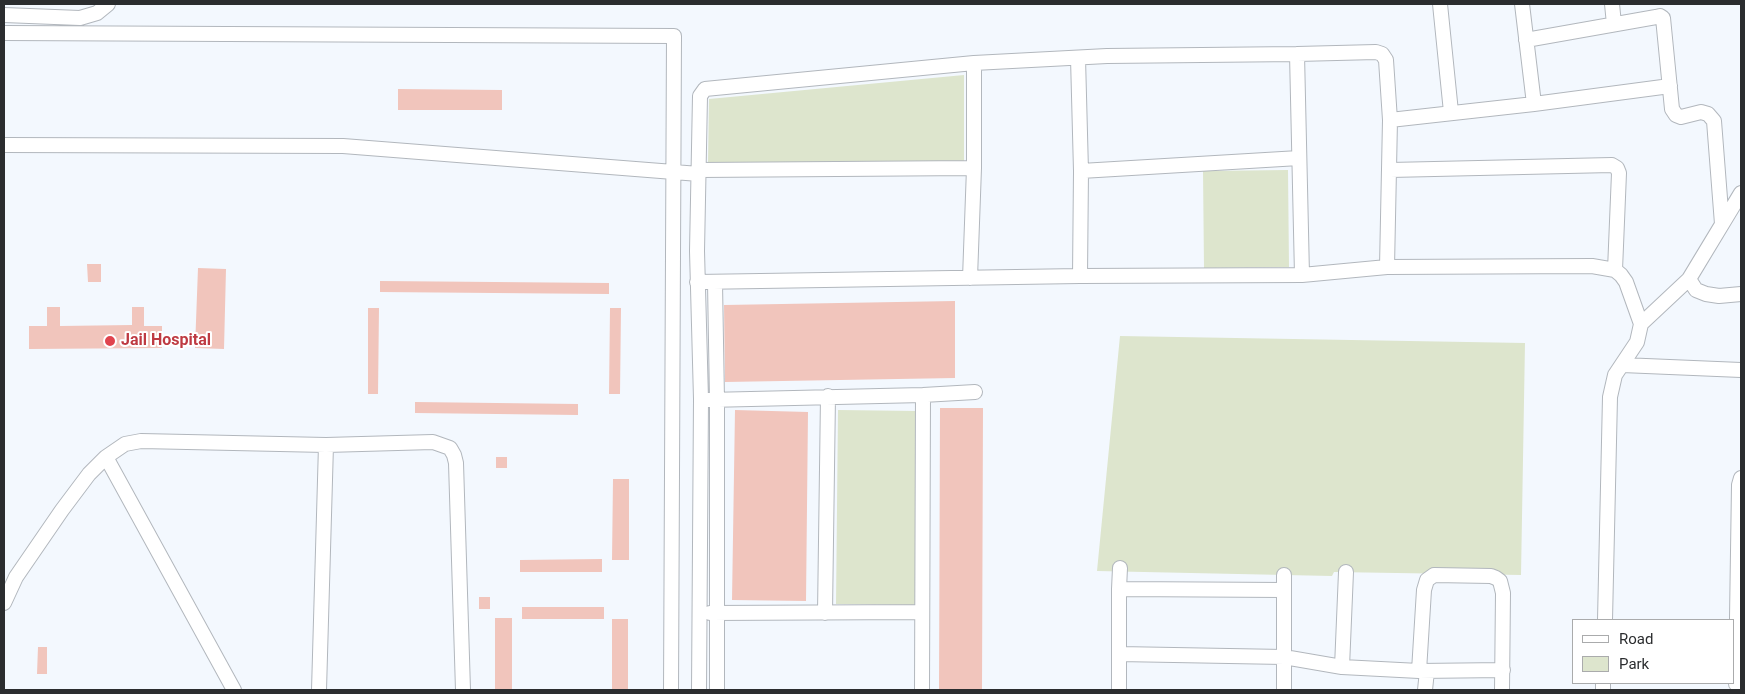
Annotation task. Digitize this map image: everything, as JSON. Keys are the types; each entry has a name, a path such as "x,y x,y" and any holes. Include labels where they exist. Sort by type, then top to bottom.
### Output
{"street":[{"path":"4,15 80,18 97,13 108,4"},
{"path":"1440,4 1451,112"},
{"path":"1522,4 1534,104"},
{"path":"1612,4 1614,24"},
{"path":"1526,40 1656,16 1663,18 1672,109 1676,115 1681,117 1701,112 1708,114 1714,121 1722,224"},
{"path":"4,34 674,36 672,690"},
{"path":"699,690 701,399 697,282 700,96 705,89 974,63 1107,56 1376,52 1382,54 1388,66 1390,170 1387,267"},
{"path":"1297,54 1302,275"},
{"path":"1078,58 1081,171 1080,276"},
{"path":"970,278 974,168 974,63"},
{"path":"1390,120 1670,86"},
{"path":"4,146 343,146 673,172 974,168"},
{"path":"1081,171 1299,158"},
{"path":"1390,170 1612,165 1620,173 1615,270"},
{"path":"1641,324 1689,279 1741,193"},
{"path":"697,282 1080,276 1302,275 1387,267 1592,266 1615,270 1621,274 1626,282 1641,324 1637,342 1616,375 1610,397 1604,619"},
{"path":"1689,279 1696,290 1706,294 1719,296 1741,294"},
{"path":"715,283 718,400 717,690"},
{"path":"1622,365 1740,371"},
{"path":"701,399 923,395 975,392"},
{"path":"922,690 923,395"},
{"path":"825,614 828,396"},
{"path":"4,603 16,577 89,474 106,457 125,444 140,441 326,446 434,442 450,448 454,455 463,690"},
{"path":"319,690 326,446"},
{"path":"106,457 234,690"},
{"path":"1736,684 1740,578 1739,485 1741,478"},
{"path":"1119,690 1120,568"},
{"path":"1342,667 1346,572"},
{"path":"1284,575 1284,690"},
{"path":"1426,690 1423,671 1424,590 1427,580 1434,576 1491,576 1500,581 1503,593 1502,690"},
{"path":"1119,589 1284,590"},
{"path":"700,613 825,614 921,612"},
{"path":"1119,654 1284,657 1342,667 1423,671 1503,670"}],"green space":[{"path":"964,75 964,162 708,162 709,99"},
{"path":"1288,170 1289,267 1204,268 1203,171"},
{"path":"1120,336 1525,343 1521,575 1334,572 1332,576 1097,571"},
{"path":"838,410 917,411 915,605 836,604"}],"building":[{"path":"398,89 502,90 502,110 398,110"},
{"path":"87,264 101,264 101,282 88,282"},
{"path":"198,268 226,269 224,349 195,348"},
{"path":"380,281 609,283 609,294 380,292"},
{"path":"955,301 955,378 725,382 724,305"},
{"path":"47,307 60,307 60,326 132,325 132,307 144,307 144,326 162,326 162,348 29,349 29,326 47,326"},
{"path":"368,308 379,308 378,394 368,394"},
{"path":"610,308 621,308 620,394 609,394"},
{"path":"415,402 578,404 578,415 415,413"},
{"path":"940,408 983,408 982,690 939,690"},
{"path":"735,410 808,412 806,601 732,600"},
{"path":"496,457 507,457 507,468 496,468"},
{"path":"613,479 629,479 629,560 612,560"},
{"path":"602,559 602,572 520,572 520,560"},
{"path":"479,597 490,597 490,609 479,609"},
{"path":"522,607 604,607 604,619 522,619"},
{"path":"495,618 512,618 512,690 495,690"},
{"path":"612,619 628,619 628,690 612,690"},
{"path":"38,647 47,647 47,674 37,674"}],"place":[{"name":"Jail Hospital","path":"110,341"}]}
